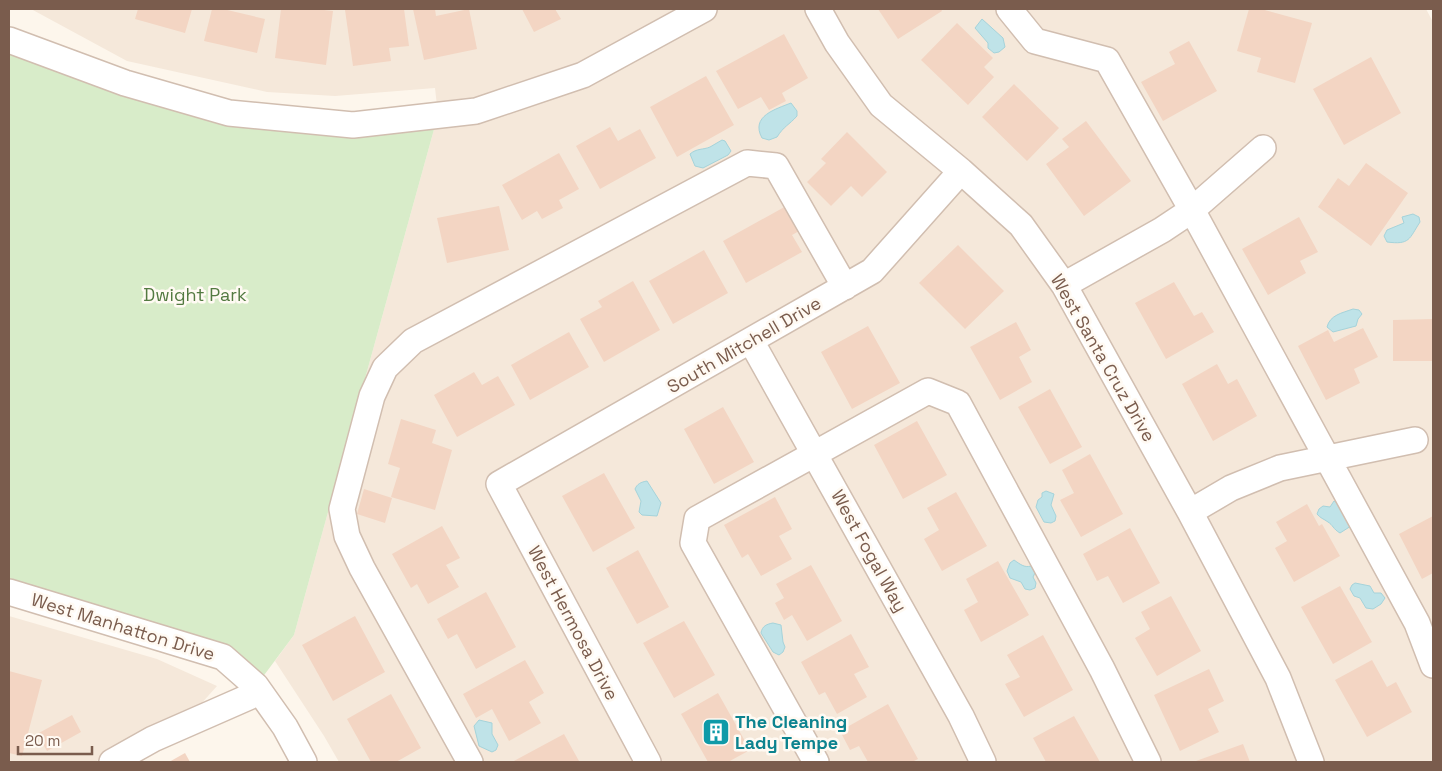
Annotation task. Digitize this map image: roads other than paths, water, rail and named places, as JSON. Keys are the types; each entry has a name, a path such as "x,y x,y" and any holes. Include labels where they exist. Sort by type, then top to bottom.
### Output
{"street":[{"path":"9,40 125,83 229,112 353,125 476,111 583,75 704,9"},
{"name":"West Santa Cruz Drive","path":"818,9 836,43 880,105 961,171 1021,225 1064,286 1190,512 1278,678 1311,762"},
{"path":"1008,9 1035,41 1107,60 1192,210 1417,623 1433,665"},
{"path":"1064,286 1162,230 1192,210 1263,148"},
{"path":"470,762 367,576 347,536 342,509 372,396 385,368 414,341 748,163 776,166 845,287"},
{"name":"South Mitchell Drive","path":"499,484 872,271 961,171"},
{"name":"West Fogal Way","path":"751,341 961,716 983,762"},
{"path":"816,762 693,543 697,519 928,390 958,403 1102,669 1148,762"},
{"path":"1190,512 1231,488 1280,468 1415,440"},
{"name":"West Hermosa Drive","path":"499,484 648,762"},
{"name":"West Manhatton Drive","path":"9,592 223,657 256,686 285,727 304,762"},
{"path":"112,762 153,739 260,692"}],"water":[{"path":"982,19 1003,38 1005,47 999,52 994,53 988,48 988,43 975,28"},
{"path":"791,103 797,111 797,116 777,137 769,140 762,138 759,124 766,114"},
{"path":"722,140 725,141 731,151 728,155 703,168 695,166 690,154 710,147"},
{"path":"1413,214 1419,217 1420,222 1411,237 1400,243 1387,242 1384,236 1387,230 1404,223 1402,217"},
{"path":"1353,309 1359,310 1362,314 1356,326 1333,332 1327,327 1334,317"},
{"path":"647,481 661,503 657,516 642,515 639,512 641,501 635,489"},
{"path":"1046,491 1054,494 1051,505 1056,516 1055,521 1051,523 1044,522 1036,507 1038,500 1042,497 1042,493"},
{"path":"1334,501 1340,504 1343,514 1351,526 1340,533 1317,514 1319,509 1323,506 1330,507"},
{"path":"1014,560 1024,566 1031,566 1035,573 1033,577 1036,583 1035,588 1025,589 1021,582 1010,578 1007,571 1010,563"},
{"path":"1355,583 1370,586 1374,593 1381,593 1385,598 1381,604 1373,609 1366,608 1360,598 1354,596 1350,589"},
{"path":"773,623 781,625 785,647 779,655 773,652 761,633 765,626"},
{"path":"479,720 492,723 492,734 498,745 496,750 492,752 479,746 474,726"}],"place":[{"name":"The Cleaning Lady Tempe","path":"716,732"}],"park label":[{"name":"Dwight Park","path":"195,295"}]}
